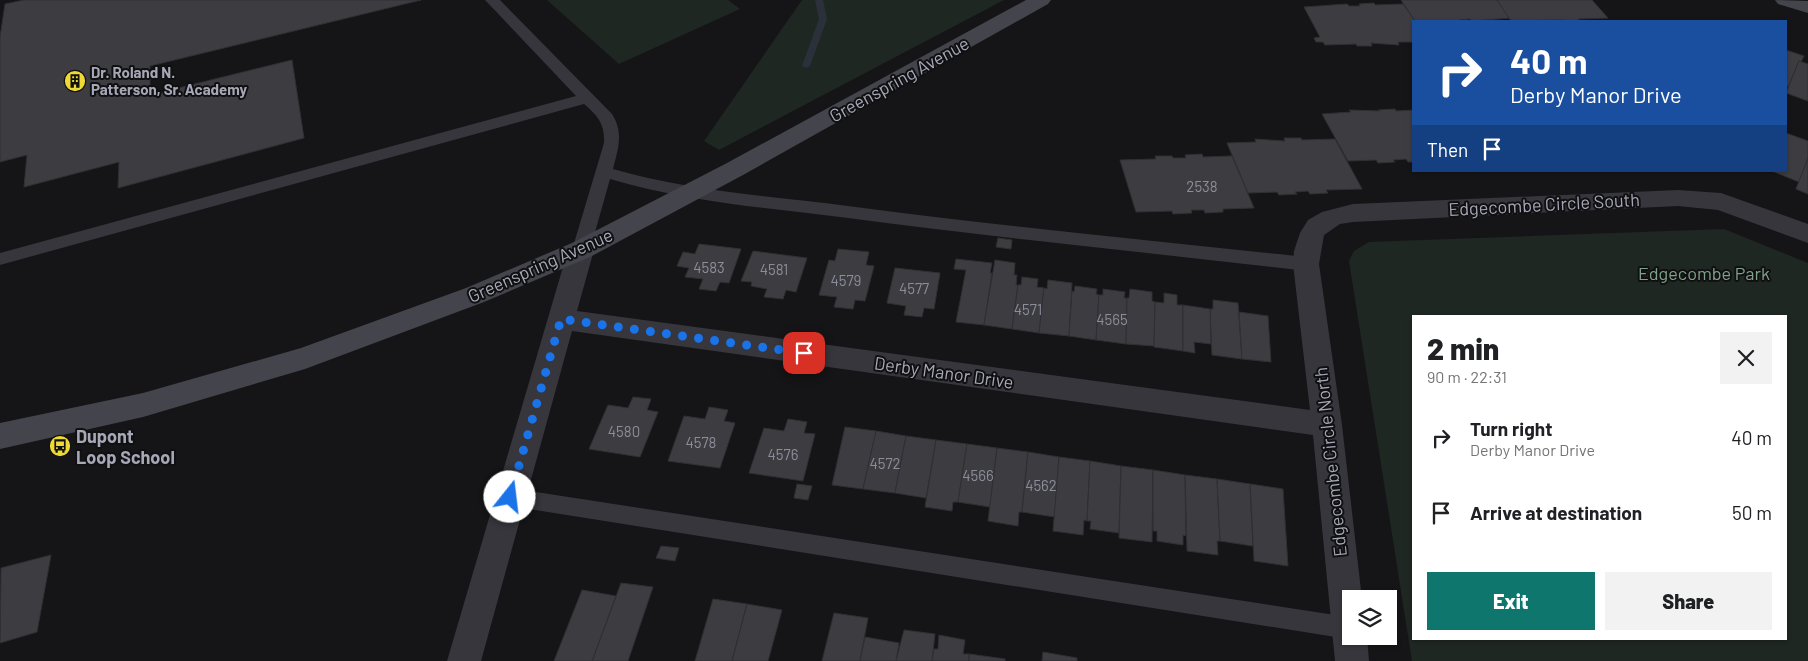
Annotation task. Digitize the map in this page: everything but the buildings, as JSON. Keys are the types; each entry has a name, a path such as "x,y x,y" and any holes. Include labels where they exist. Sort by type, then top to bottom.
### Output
{"main road":[{"name":"Greenspring Avenue","path":"0,436 143,404 305,358 475,295 581,250 692,192 1041,0"},
{"path":"1785,0 1808,7"}],"street":[{"name":"Edgecombe Circle South","path":"1306,264 1307,245 1312,232 1319,224 1333,216 1353,213 1678,198 1704,199 1737,207 1808,234"},
{"path":"464,661 581,250"},
{"name":"Edgecombe Circle North","path":"1306,264 1327,425 1344,590"},
{"name":"Derby Manor Drive","path":"561,319 1327,425"},
{"name":"Edgecombe Circle North","path":"1350,645 1352,661"}],"lane":[{"path":"492,0 609,119 613,129 612,143 581,250"},
{"path":"0,259 587,98"},
{"path":"604,172 627,180 692,192 879,217 1306,264"},
{"path":"510,497 1342,627"}],"green space":[{"path":"547,0 728,0 740,9 619,64"},
{"path":"802,0 1004,0 719,150 704,141"},
{"name":"Edgecombe Park","path":"1724,229 1808,263 1808,661 1412,661 1349,261 1354,251 1369,242"}],"waterway":[{"path":"806,66 823,19 819,0"}],"place":[{"name":"Dr. Roland N. Patterson, Sr. Academy","path":"75,81"},
{"name":"Dupont Loop School","path":"60,446"}],"route":[{"path":"510,497 561,319 804,353"}]}
